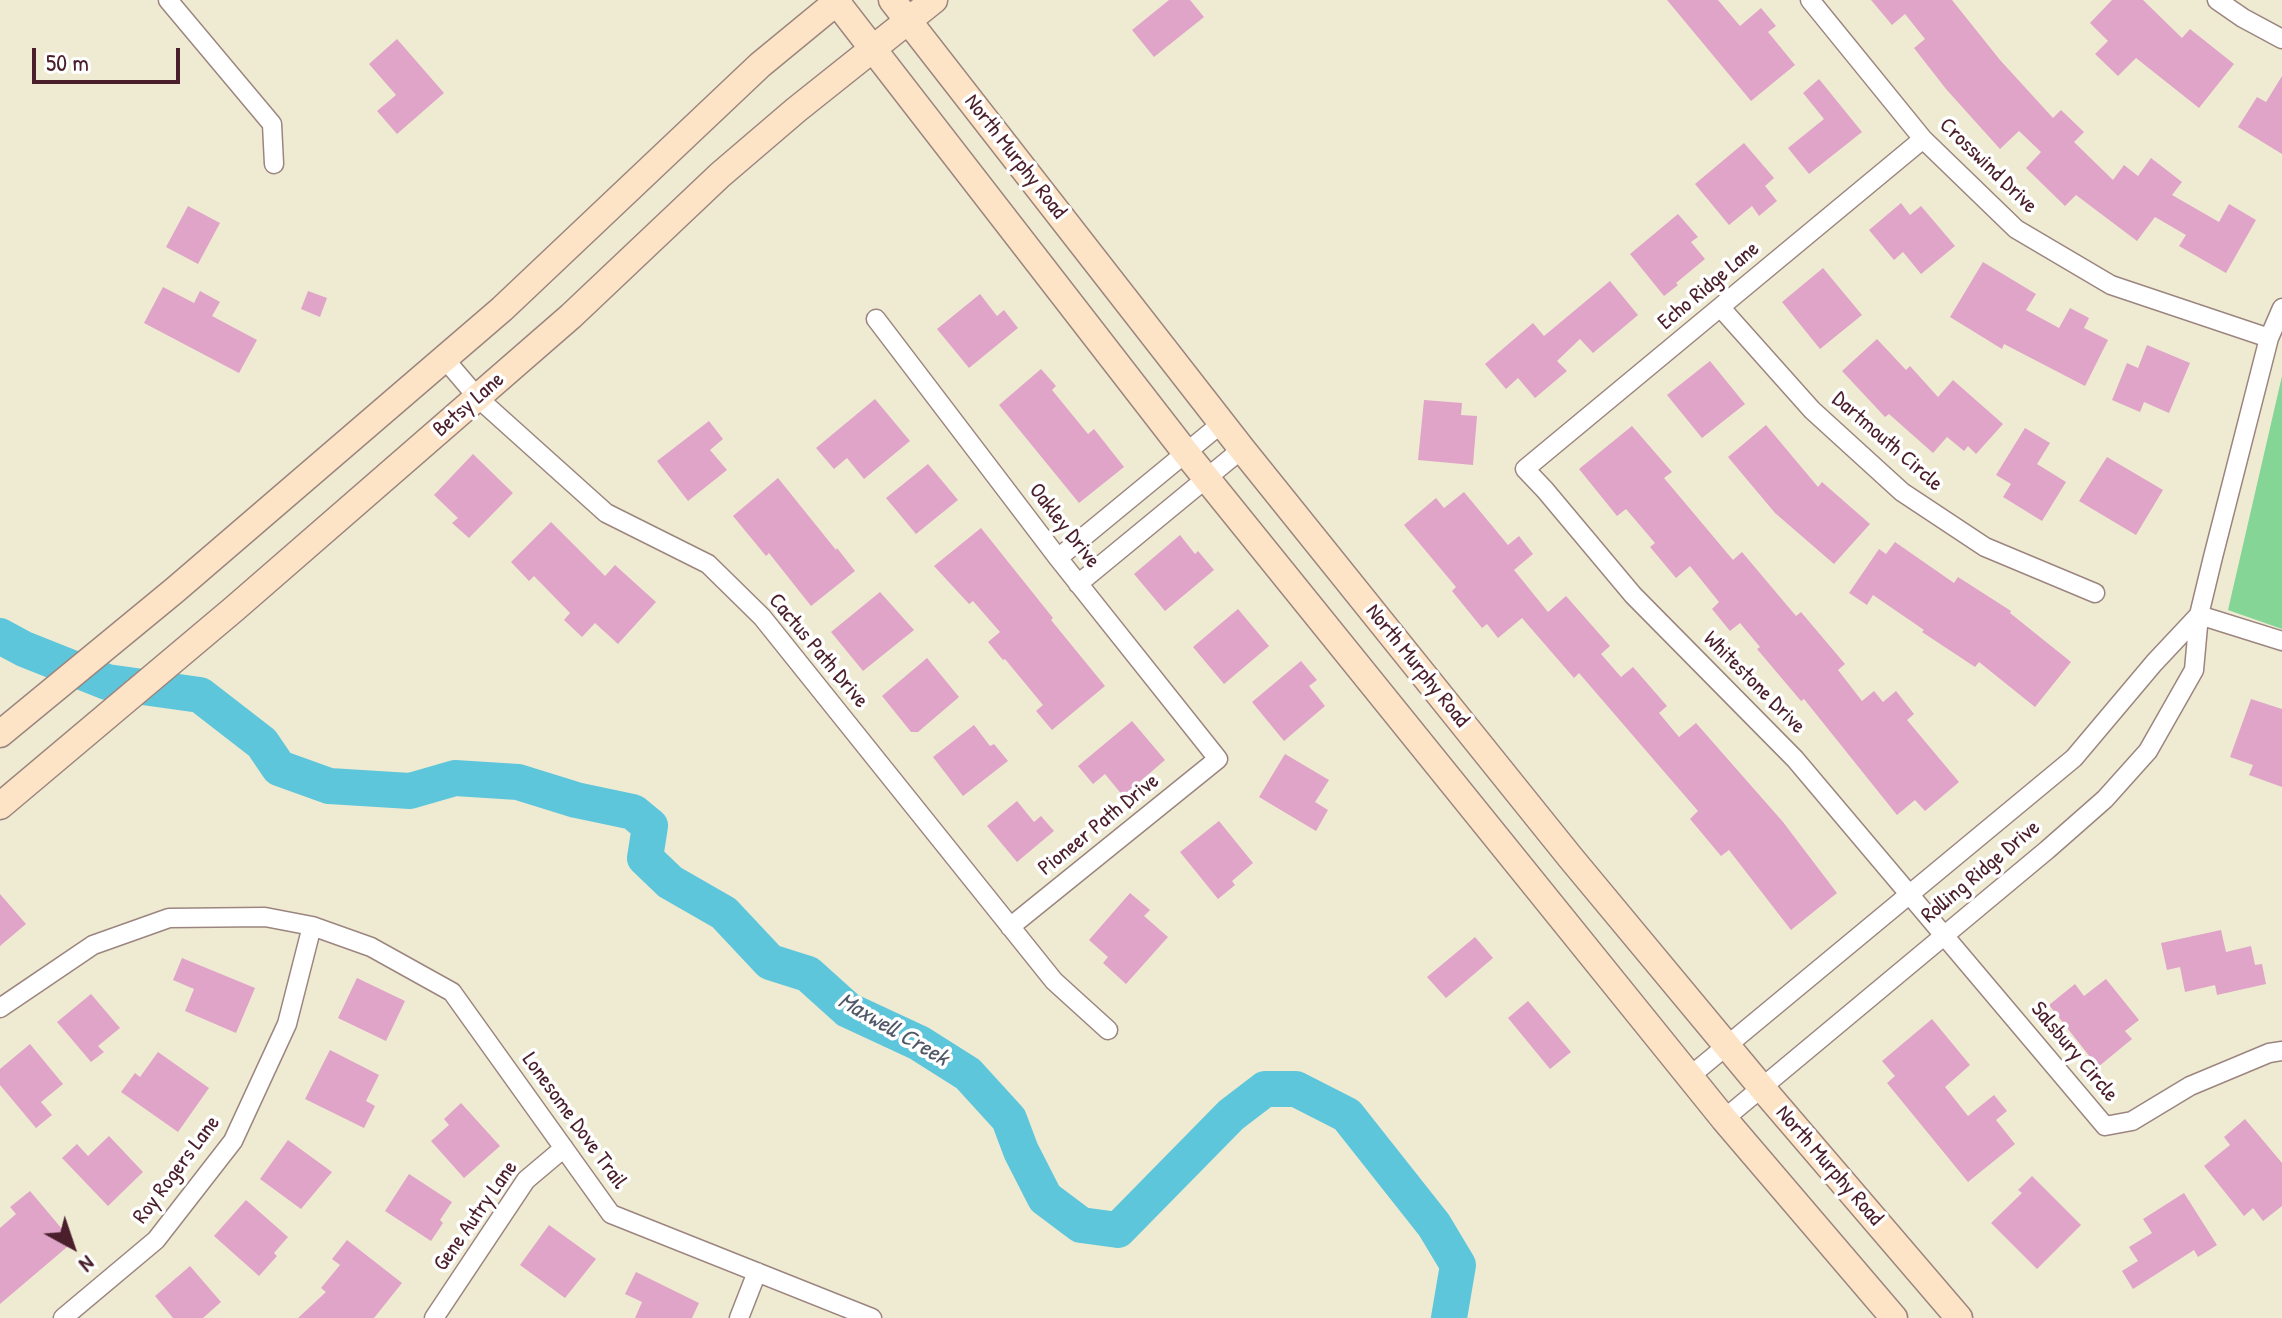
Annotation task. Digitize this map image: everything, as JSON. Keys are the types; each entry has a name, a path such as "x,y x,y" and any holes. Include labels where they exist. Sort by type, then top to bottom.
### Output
{"main road":[{"name":"North Murphy Road","path":"892,0 1242,449 1570,857 1959,1318"},
{"name":"Betsy Lane","path":"0,806 478,398 571,316 720,175 934,0"},
{"name":"North Murphy Road","path":"837,1 1186,453 1689,1077 1894,1318"},
{"path":"0,734 175,590 539,275 760,65 837,1"}],"street":[{"path":"168,0 272,124 274,164"},
{"name":"Crosswind Drive","path":"1810,0 1923,139 2016,229 2111,285 2269,338"},
{"path":"2217,0 2282,39"},
{"name":"Echo Ridge Lane","path":"1525,469 1923,139"},
{"name":"Dartmouth Circle","path":"1721,308 1812,410 1902,492 1985,547 2095,593"},
{"name":"Rolling Ridge Drive","path":"1724,1119 2047,850 2105,799 2148,751 2194,670 2199,615 2269,338 2282,308"},
{"name":"Oakley Drive","path":"876,319 1078,584 1218,759"},
{"name":"Cactus Path Drive","path":"443,357 478,398 606,513 708,564 762,617 1054,981 1108,1030"},
{"path":"1058,558 1222,423"},
{"path":"1078,584 1242,449"},
{"name":"Whitestone Drive","path":"1525,469 1633,595 1795,759 1944,934"},
{"path":"2199,615 2282,641"},
{"name":"Rolling Ridge Drive","path":"1689,1077 2074,758 2199,615"},
{"name":"Pioneer Path Drive","path":"1010,927 1218,759"},
{"name":"Lonesome Dove Trail","path":"0,1008 93,945 169,918 265,917 312,926 371,947 452,992 611,1214 872,1318"},
{"name":"Roy Rogers Lane","path":"63,1318 156,1240 233,1141 287,1024 312,926"},
{"name":"Salsbury Circle","path":"1944,934 2105,1126 2132,1121 2190,1086 2269,1053 2282,1051"},
{"name":"Gene Autry Lane","path":"434,1318 526,1180 564,1148"},
{"path":"739,1318 757,1272"}],"green space":[{"path":"2282,376 2282,629 2228,610"}],"building":[{"path":"1169,0 1190,0 1204,17 1154,57 1132,30"},
{"path":"1667,0 1718,0 1740,26 1761,8 1776,26 1768,32 1795,65 1751,101"},
{"path":"1871,0 1952,0 2000,60 2053,118 2061,110 2084,132 2074,142 2113,180 2124,165 2138,176 2151,158 2182,182 2172,195 2219,222 2229,204 2256,220 2226,273 2179,246 2186,235 2155,217 2137,241 2076,195 2065,206 2026,168 2041,152 2019,131 2000,149 1914,48 1925,39 1905,14 1892,25"},
{"path":"2112,0 2143,0 2182,38 2190,29 2234,64 2199,108 2136,58 2118,76 2095,54 2108,41 2090,23"},
{"path":"397,39 444,93 397,134 377,111 396,95 369,64"},
{"path":"2282,76 2282,154 2238,127 2257,97 2266,102"},
{"path":"1819,79 1862,132 1809,174 1788,148 1824,119 1803,93"},
{"path":"1744,143 1774,178 1765,186 1777,201 1759,216 1752,206 1729,225 1695,184"},
{"path":"1901,203 1910,215 1921,206 1955,246 1921,274 1903,252 1894,260 1869,230"},
{"path":"188,206 220,223 198,264 166,247"},
{"path":"1678,214 1698,237 1691,242 1705,259 1664,296 1630,254"},
{"path":"1983,262 2036,294 2026,310 2059,328 2070,308 2089,318 2084,328 2108,340 2085,386 2004,344 2002,349 1950,317"},
{"path":"1823,268 1862,315 1820,349 1782,302"},
{"path":"1610,281 1638,315 1593,353 1580,339 1557,361 1567,371 1535,398 1518,378 1506,389 1485,364 1533,323 1544,336"},
{"path":"163,287 194,303 200,291 220,302 212,316 257,340 239,373 144,323"},
{"path":"308,291 327,298 320,317 301,309"},
{"path":"980,294 997,316 1004,310 1018,328 969,368 937,329"},
{"path":"1877,339 1906,370 1910,366 1938,397 1953,380 2003,424 1976,454 1968,446 1964,451 1947,437 1933,453 1889,414 1885,417 1842,371"},
{"path":"2147,345 2190,363 2169,413 2144,402 2140,412 2112,400 2127,363 2138,368"},
{"path":"1710,361 1745,404 1702,438 1667,395"},
{"path":"1041,369 1056,386 1052,390 1088,434 1094,429 1124,467 1079,503 999,405"},
{"path":"875,399 910,441 864,479 847,458 834,469 816,448"},
{"path":"1424,400 1462,403 1461,415 1477,416 1473,465 1418,460"},
{"path":"709,421 723,439 710,450 727,470 688,501 657,461"},
{"path":"1766,425 1818,487 1822,482 1870,524 1834,564 1775,513 1728,457"},
{"path":"1632,426 1672,472 1664,478 1733,560 1742,552 1796,616 1801,612 1845,664 1838,670 1862,701 1874,691 1883,702 1896,691 1914,714 1907,720 1959,782 1925,811 1915,800 1897,815 1804,699 1801,701 1757,649 1760,647 1740,623 1730,631 1712,609 1719,602 1690,566 1676,578 1650,547 1655,543 1626,509 1617,516 1579,469"},
{"path":"2025,428 2050,443 2037,464 2066,482 2042,521 2003,497 2011,484 1996,475"},
{"path":"473,454 513,493 469,538 452,523 458,518 434,495"},
{"path":"2107,457 2163,490 2136,535 2079,501"},
{"path":"928,464 958,500 916,534 886,498"},
{"path":"778,478 855,571 811,606 769,553 766,556 733,516"},
{"path":"1464,492 1508,545 1519,536 1533,554 1514,570 1548,612 1566,596 1610,646 1601,654 1621,677 1633,667 1667,706 1659,713 1679,737 1696,723 1783,822 1837,893 1791,930 1729,850 1721,856 1690,819 1698,811 1579,673 1574,678 1522,618 1498,638 1487,624 1482,628 1452,591 1456,587 1404,525 1436,498 1444,508"},
{"path":"551,522 605,576 615,565 656,602 618,644 595,623 582,637 564,620 570,613 534,576 529,581 511,562"},
{"path":"981,528 1105,686 1052,730 1036,711 1043,705 988,642 1000,632 973,601 969,604 934,566"},
{"path":"1180,535 1195,554 1198,551 1214,570 1165,611 1134,574"},
{"path":"1895,542 1954,583 1958,577 2011,611 2071,662 2035,707 1979,662 1975,667 1873,595 1867,605 1849,593 1879,549 1886,554"},
{"path":"880,592 914,630 863,671 831,632"},
{"path":"1238,609 1269,646 1224,684 1193,647"},
{"path":"927,658 959,697 918,732 911,732 882,696"},
{"path":"1301,661 1317,680 1309,686 1325,706 1284,741 1252,702"},
{"path":"2251,699 2282,709 2282,787 2249,775 2253,765 2230,757"},
{"path":"1132,721 1165,760 1123,796 1105,774 1093,784 1078,766"},
{"path":"974,725 990,746 994,744 1008,761 963,796 933,757"},
{"path":"1285,754 1329,780 1315,802 1328,810 1316,831 1259,797"},
{"path":"1017,801 1034,822 1041,816 1054,831 1017,862 987,826"},
{"path":"1219,821 1253,863 1232,881 1235,885 1218,899 1180,852"},
{"path":"1130,893 1150,910 1144,916 1168,937 1126,984 1103,963 1108,957 1089,940"},
{"path":"0,894 26,924 0,946"},
{"path":"2221,930 2226,952 2251,946 2255,965 2262,964 2266,984 2217,995 2215,985 2185,992 2180,967 2167,970 2161,943"},
{"path":"1475,937 1493,958 1446,998 1427,977"},
{"path":"182,958 255,988 236,1033 185,1011 194,989 173,980"},
{"path":"357,978 405,1001 386,1041 338,1018"},
{"path":"2106,979 2139,1020 2125,1031 2132,1039 2098,1067 2049,1005 2075,984 2084,996"},
{"path":"91,994 120,1028 98,1046 104,1052 91,1062 57,1022"},
{"path":"1528,1001 1571,1052 1550,1069 1508,1018"},
{"path":"1932,1019 1970,1065 1945,1087 1968,1116 1994,1095 2007,1111 1996,1120 2015,1144 1968,1182 1887,1083 1895,1076 1882,1061"},
{"path":"30,1044 63,1084 41,1102 52,1115 36,1128 0,1085 0,1069"},
{"path":"330,1050 379,1075 366,1101 375,1106 364,1128 305,1099"},
{"path":"158,1052 209,1088 178,1132 121,1092 135,1073 140,1077"},
{"path":"461,1103 500,1146 464,1178 431,1141 449,1125 444,1119"},
{"path":"2245,1119 2282,1163 2282,1206 2263,1221 2253,1208 2244,1216 2204,1166 2230,1145 2224,1137"},
{"path":"109,1136 143,1172 108,1206 62,1158 77,1144 88,1156"},
{"path":"288,1140 332,1172 301,1209 260,1179"},
{"path":"409,1174 452,1202 431,1241 385,1211"},
{"path":"2032,1176 2081,1225 2037,1269 1991,1223 2022,1193 2018,1190"},
{"path":"30,1191 73,1242 0,1304 0,1228 16,1214 10,1207"},
{"path":"2184,1193 2217,1245 2198,1257 2194,1250 2133,1289 2122,1271 2138,1261 2129,1247 2152,1233 2143,1219"},
{"path":"246,1200 288,1237 274,1253 277,1256 259,1276 214,1236"},
{"path":"549,1225 596,1259 565,1298 520,1265"},
{"path":"347,1240 402,1283 374,1318 298,1318 326,1292 321,1288 340,1265 332,1259"},
{"path":"190,1266 221,1302 203,1318 173,1318 155,1296"},
{"path":"636,1272 699,1303 692,1318 635,1318 642,1302 625,1294"}],"waterway":[{"name":"Maxwell Creek","path":"0,636 24,649 107,682 200,695 262,743 279,768 329,786 410,791 455,778 518,782 576,800 633,812 650,826 645,858 670,882 724,913 770,962 808,974 848,1010 919,1043 968,1074 1009,1119 1045,1198 1081,1225 1118,1230 1231,1115 1265,1089 1296,1089 1347,1115 1434,1225 1458,1265 1449,1318"}]}
